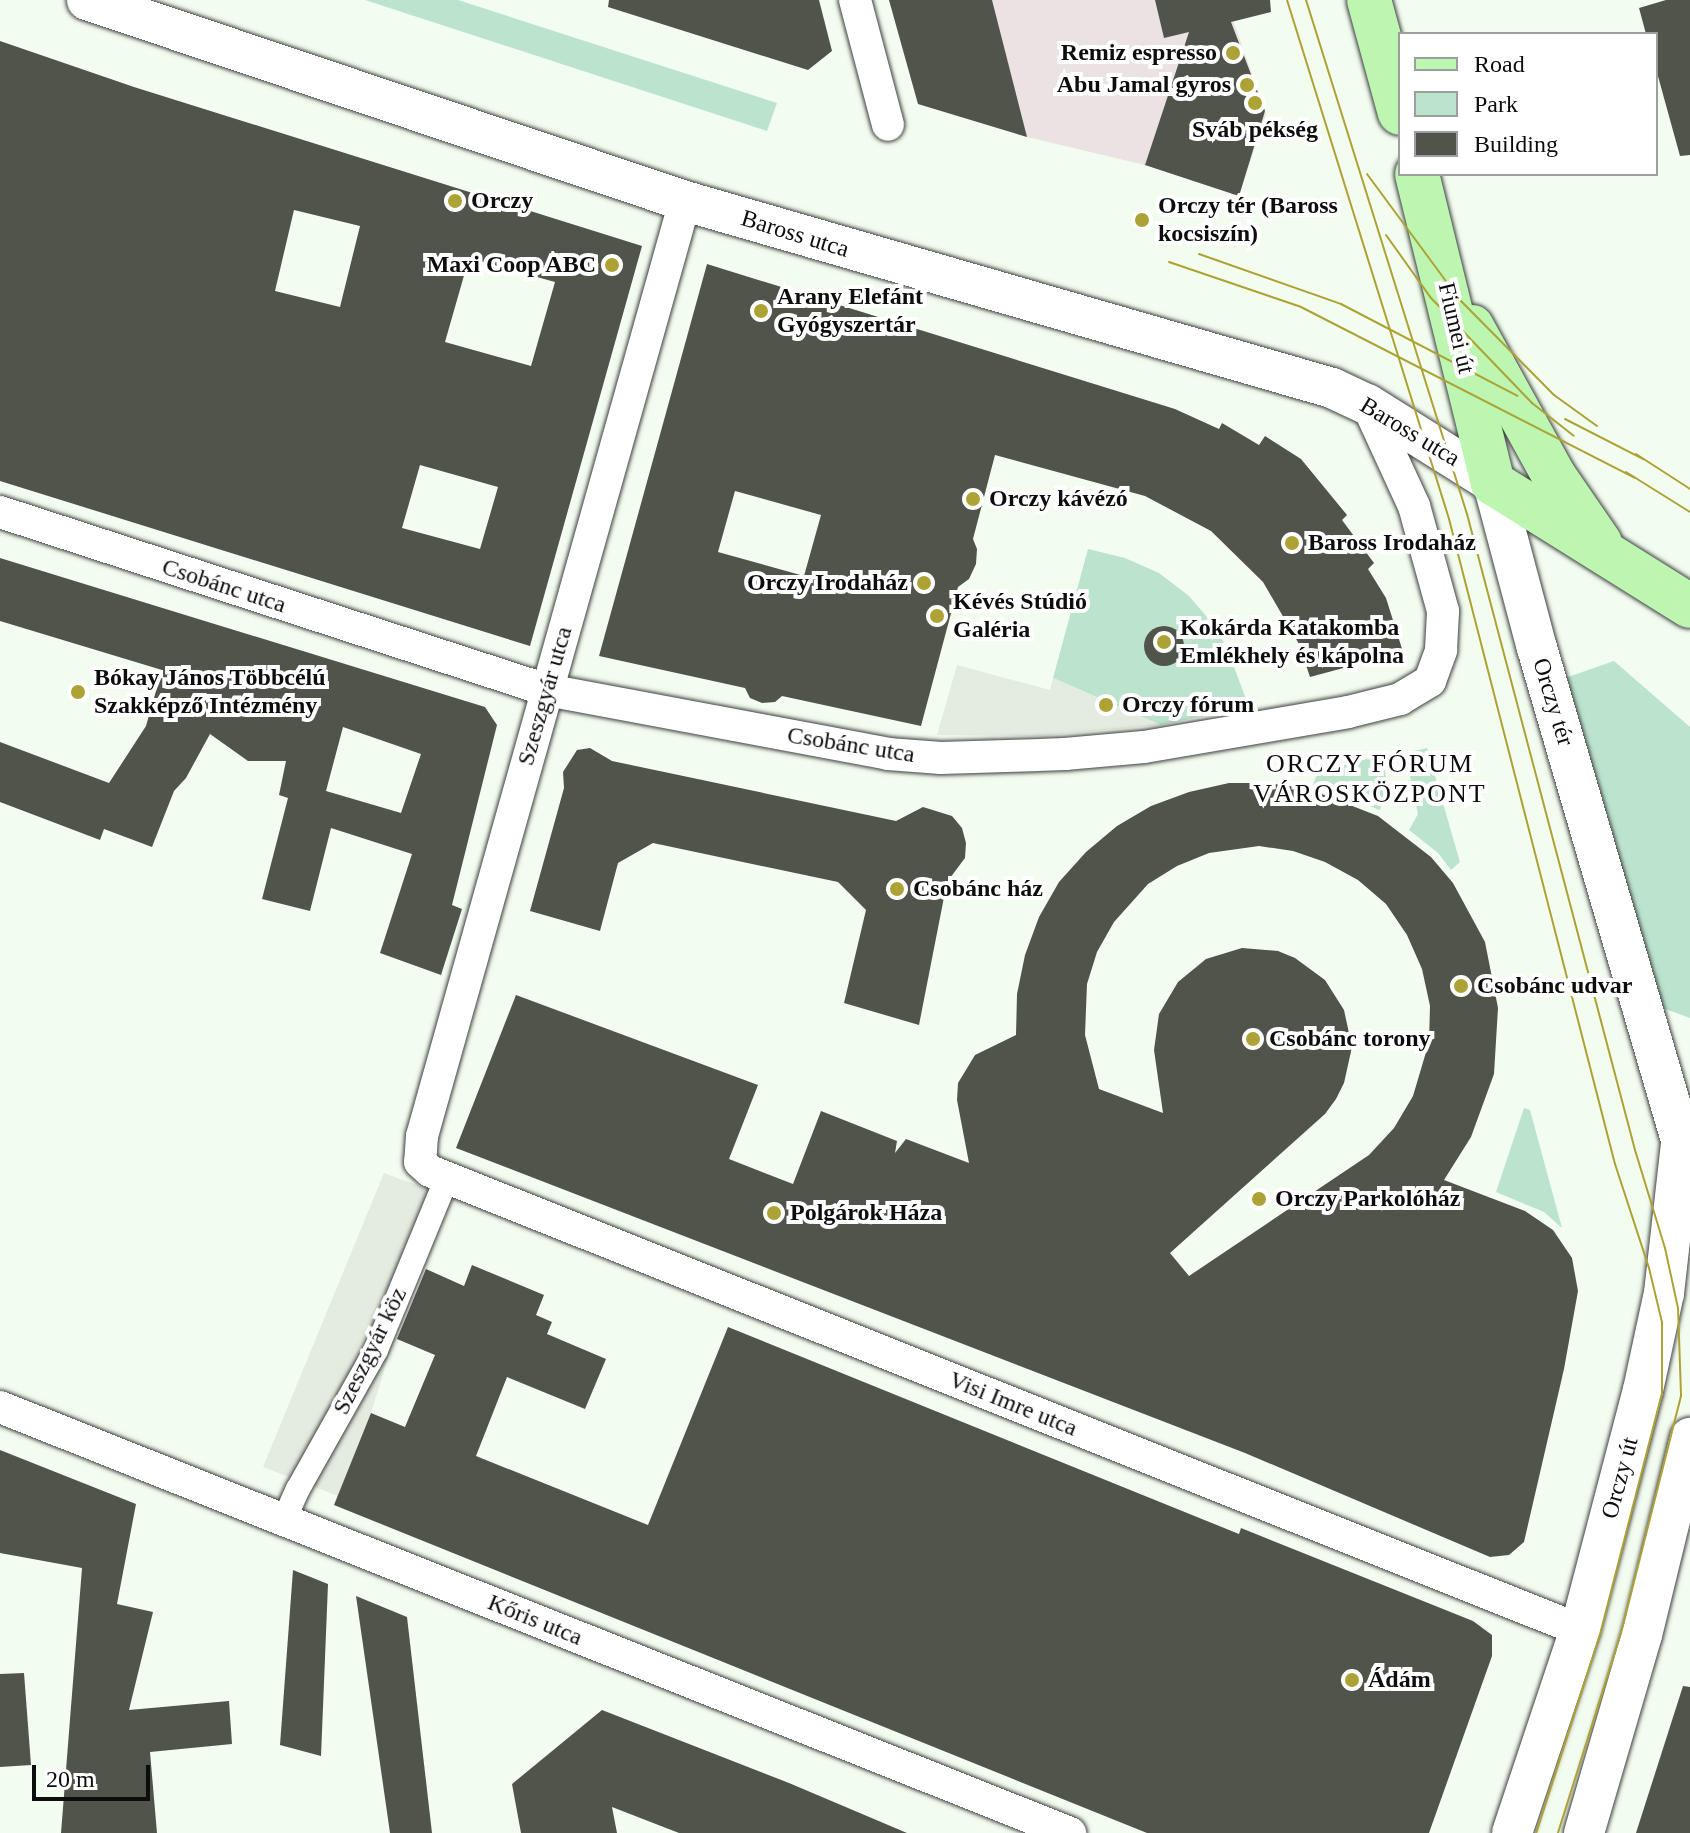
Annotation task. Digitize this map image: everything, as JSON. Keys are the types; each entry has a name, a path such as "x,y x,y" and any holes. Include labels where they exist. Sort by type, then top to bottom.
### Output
{"main road":[{"path":"1369,0 1398,106"},
{"name":"Fiumei út","path":"1418,176 1493,483"},
{"path":"1436,244 1482,349 1554,476 1610,557"},
{"path":"1493,483 1690,606"}],"street":[{"name":"Baross utca","path":"87,0 685,201 1332,388 1367,404 1493,483"},
{"path":"855,0 888,125"},
{"name":"Szeszgyár utca","path":"447,1178 430,1171 420,1162 422,1136 685,201"},
{"name":"Csobánc utca","path":"0,512 547,690 888,754 941,758 1065,754 1144,747 1278,725 1400,699 1430,681 1441,650 1443,611 1414,506 1367,404"},
{"name":"Orczy tér","path":"1493,483 1537,648 1688,1147"},
{"name":"Orczy út","path":"1512,1833 1580,1630 1643,1390 1660,1312 1688,1147"},
{"name":"Szeszgyár köz","path":"284,1520 376,1350 447,1178"},
{"name":"Visi Imre utca","path":"447,1178 1580,1630"},
{"name":"Kőris utca","path":"0,1407 1070,1833"},
{"path":"1584,1833 1642,1635 1690,1438"}],"shaded area":[{"path":"889,0 1226,0 1266,114 1239,196 1145,165 1027,137 918,104"},
{"path":"957,665 1050,690 1053,678 1161,725 1039,736 937,735"},
{"path":"384,1173 446,1196 423,1268 394,1338 371,1413 338,1496 263,1467"}],"green space":[{"path":"365,0 458,0 777,103 767,131"},
{"path":"1088,549 1125,558 1159,573 1189,596 1212,623 1227,648 1249,707 1161,725 1053,678"},
{"path":"1614,661 1690,727 1690,1018 1660,1007 1565,678"},
{"path":"1427,748 1460,862 1451,870 1438,853 1409,830 1418,814 1405,753"},
{"path":"1382,755 1387,782 1380,810 1313,785 1318,772"},
{"path":"1524,1108 1530,1110 1562,1228 1544,1212 1496,1192"}],"building":[{"path":"609,0 819,0 832,51 808,70 608,7"},
{"path":"889,0 992,0 1027,137 918,104"},
{"path":"1155,0 1270,0 1271,12 1231,22 1265,111 1239,196 1145,165 1189,32 1164,38"},
{"path":"1666,0 1690,0 1690,155 1680,156 1658,76 1658,32 1645,32 1639,8"},
{"path":"0,41 134,87 642,246 530,646 0,481","holes":["294,210 360,226 340,307 275,291","469,258 555,282 531,366 445,342","420,465 498,487 480,549 402,528"]},
{"path":"707,264 1175,409 1219,429 1222,423 1259,445 1265,436 1301,459 1347,515 1342,520 1374,563 1368,569 1386,598 1403,652 1310,677 1299,644 1263,582 1211,531 1145,496 995,455 973,539 977,549 976,564 969,579 958,587 921,726 782,696 775,702 762,703 750,698 745,688 599,656","holes":["735,491 821,515 804,576 718,552"]},
{"path":"0,558 485,707 497,725 452,905 462,909 441,975 380,953 412,854 331,828 310,911 262,899 288,798 279,795 286,761 248,761 210,734 186,778 174,791 152,847 104,829 100,840 0,802 0,742 109,783 146,726 162,670 0,621","holes":["343,727 421,754 401,813 326,791"]},
{"name":"Kokárda Katakomba Emlékhely és kápolna","path":"1164,626 1178,632 1184,646 1178,660 1164,666 1150,660 1144,646 1150,632"},
{"name":"Csobánc ház","path":"590,748 612,761 896,821 923,807 952,816 962,828 966,843 965,858 947,882 919,1025 844,1003 866,910 838,882 653,843 618,863 600,931 530,911 564,788 563,772 577,750"},
{"path":"1229,783 1269,783 1309,789 1378,816 1431,857 1453,883 1485,942 1498,1008 1494,1074 1471,1137 1444,1180 1525,1211 1553,1230 1572,1258 1578,1291 1564,1369 1524,1542 1509,1555 1490,1557 1245,1453 456,1148 516,995 758,1085 729,1159 793,1184 821,1111 897,1141 895,1153 906,1139 969,1163 957,1100 958,1083 975,1055 1016,1035 1017,994 1025,955 1039,917 1059,882 1086,852 1117,826 1151,806 1189,792","holes":["1259,846 1293,851 1325,862 1358,880 1386,904 1407,935 1422,969 1430,1006 1429,1042 1413,1096 1394,1128 1369,1155 1189,1276 1170,1253 1325,1114 1336,1099 1344,1083 1352,1047 1344,1010 1325,980 1295,958 1278,951 1242,948 1206,959 1178,982 1159,1014 1154,1050 1163,1113 1099,1089 1085,1035 1087,984 1097,952 1114,922 1148,884 1177,866 1209,853"]},
{"path":"472,1265 544,1295 536,1315 552,1322 547,1334 606,1359 585,1409 507,1377 476,1456 648,1525 728,1327 1239,1534 1241,1528 1473,1621 1492,1635 1492,1656 1429,1833 1147,1833 334,1505 371,1413 405,1427 435,1355 397,1339 426,1269 464,1286"},
{"path":"0,1450 136,1504 117,1604 153,1612 129,1710 229,1701 232,1744 150,1752 157,1833 61,1833 82,1568 0,1553"},
{"path":"293,1570 328,1584 321,1756 280,1745"},
{"path":"356,1596 407,1617 432,1833 390,1833"},
{"path":"24,1673 31,1765 0,1767 0,1674"},
{"path":"1683,1686 1690,1687 1690,1833 1636,1833"},
{"path":"602,1710 907,1833 679,1833 612,1807 617,1833 521,1833 512,1784"}],"tram line":[{"path":"1287,0 1449,519 1615,1164 1649,1268 1662,1322 1662,1393 1601,1631 1536,1833"},
{"path":"1306,0 1467,514 1635,1150 1665,1248 1678,1308 1681,1396 1621,1633 1558,1833"},
{"path":"1367,174 1459,299 1554,395 1597,426"},
{"path":"1386,235 1431,298 1532,403 1574,436"},
{"path":"1199,254 1341,304 1518,396"},
{"path":"1169,262 1301,307 1635,478"},
{"path":"1565,419 1643,459"},
{"path":"1636,454 1690,489"},
{"path":"1626,472 1690,512"}],"place":[{"name":"Remiz espresso","path":"1233,53"},
{"name":"Abu Jamal gyros","path":"1247,85"},
{"name":"Sváb pékség","path":"1255,103"},
{"name":"Orczy","path":"455,201"},
{"name":"Orczy tér (Baross kocsiszín)","path":"1142,220"},
{"name":"Maxi Coop ABC","path":"612,265"},
{"name":"Arany Elefánt Gyógyszertár","path":"761,311"},
{"name":"Orczy kávézó","path":"973,499"},
{"name":"Baross Irodaház","path":"1292,543"},
{"name":"Orczy Irodaház","path":"924,583"},
{"name":"Kévés Stúdió Galéria","path":"937,616"},
{"name":"Kokárda Katakomba Emlékhely és kápolna","path":"1164,642"},
{"name":"Bókay János Többcélú Szakképző Intézmény","path":"78,692"},
{"name":"Orczy fórum","path":"1106,705"},
{"name":"Csobánc ház","path":"897,889"},
{"name":"Csobánc udvar","path":"1461,986"},
{"name":"Csobánc torony","path":"1253,1039"},
{"name":"Orczy Parkolóház","path":"1259,1199"},
{"name":"Polgárok Háza","path":"774,1213"},
{"name":"Ádám","path":"1352,1680"}],"district":[{"name":"ORCZY FÓRUM VÁROSKÖZPONT","path":"1370,779"}]}
